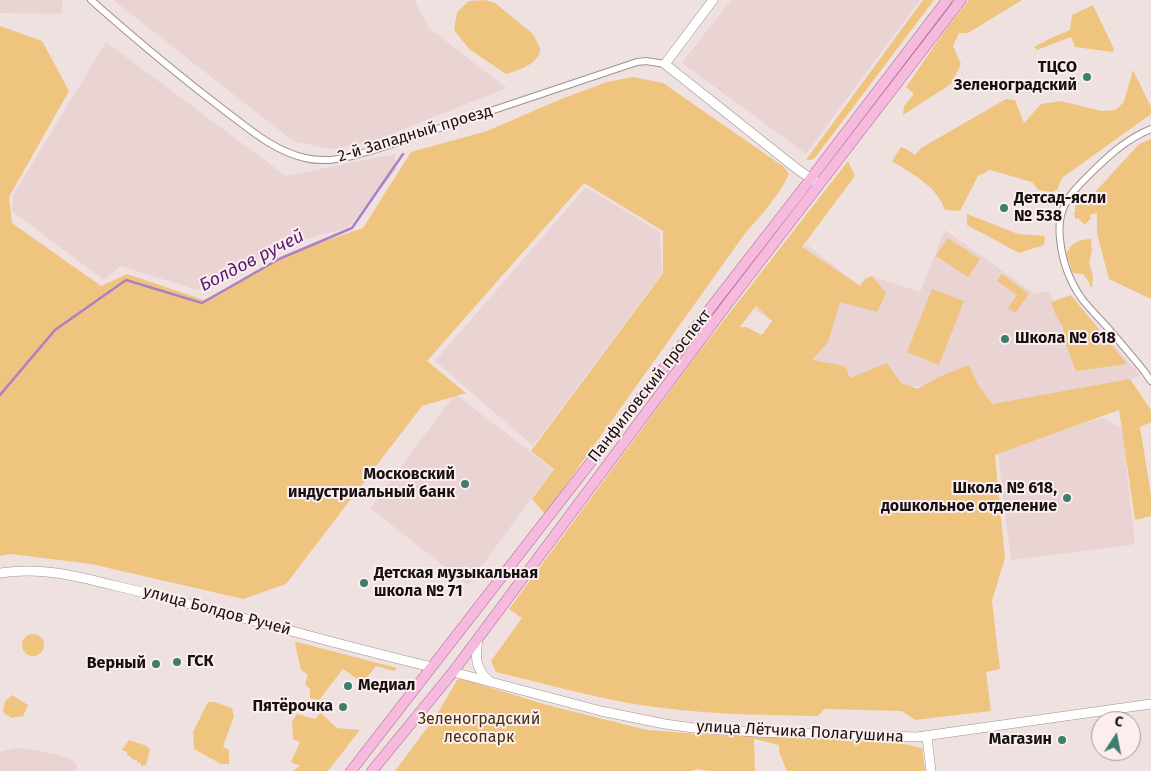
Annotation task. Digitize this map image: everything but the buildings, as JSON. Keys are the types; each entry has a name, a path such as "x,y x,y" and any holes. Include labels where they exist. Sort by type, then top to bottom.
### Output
{"main road":[{"name":"Панфиловский проспект","path":"372,771 478,639 725,307 946,0"},
{"name":"Панфиловский проспект","path":"351,771 815,181 961,0"},
{"path":"432,667 453,672"}],"street":[{"name":"2-й Западный проезд","path":"91,0 183,79 257,135 281,150 305,158 322,160 338,160 377,150 637,62 646,61 665,64"},
{"path":"713,0 665,64 815,181"},
{"path":"1151,128 1122,144 1075,190 1067,200 1062,211 1060,234 1065,263 1082,298 1144,370 1151,381"},
{"name":"улица Болдов Ручей","path":"0,573 29,570 75,575 432,667"},
{"path":"478,639 476,655 478,668 490,682"},
{"name":"улица Лётчика Полагушина","path":"453,672 601,711 665,724 694,728 901,738 927,736 1151,704"},
{"path":"927,736 931,771"}],"shaded area":[{"path":"0,0 62,0 62,14 0,13"},
{"path":"113,0 416,0 415,2 429,28 507,88 368,143 329,149 293,141"},
{"path":"731,0 920,0 806,154 682,63"},
{"path":"106,42 286,176 395,154 396,170 347,228 285,245 197,290 121,266 104,280 12,211 13,195"},
{"path":"586,187 660,232 662,273 533,446 435,361"},
{"name":"Школа № 618","path":"945,230 1035,294 1048,291 1054,302 1071,296 1140,375 1000,443 974,381 881,390 711,368 746,327 762,335 772,321 755,310 806,244 860,286 865,279 872,276 920,292"},
{"name":"Московский индустриальный банк","path":"455,394 553,469 468,585 370,508"},
{"name":"Школа № 618, дошкольное отделение","path":"1103,418 1122,429 1135,543 1011,560 998,454"},
{"path":"15,748 55,754 71,759 77,765 75,771 0,771 0,752"}],"green space":[{"path":"485,0 495,3 533,34 540,48 536,60 524,68 506,74 469,49 454,30 457,12 469,1"},
{"path":"923,0 934,0 814,159 806,160"},
{"path":"969,0 1022,0 968,33 959,33 953,46 961,64 951,84 903,115 904,106 914,94 906,87"},
{"path":"1093,5 1114,49 1113,52 1075,47 1071,37 1037,50 1034,47 1070,30 1072,15"},
{"path":"0,26 42,41 69,91 9,197 12,223 101,286 127,274 204,300 292,252 363,228 411,152 487,131 561,99 607,82 633,77 663,83 784,167 789,174 775,197 746,232 545,514 532,499 554,469 531,451 663,273 663,231 584,183 427,361 466,393 422,406 286,584 243,599 91,564 11,554 0,556"},
{"path":"1133,70 1151,107 1151,114 1062,178 1057,190 1051,192 1038,190 1032,182 990,170 978,176 960,211 945,210 930,187 892,161 901,147 915,155 921,148 1006,99 1015,100 1024,123 1041,104 1061,101 1102,111 1115,110 1124,102"},
{"path":"1151,139 1151,299 1109,279 1097,234 1097,213 1089,215 1091,218 1085,225 1078,218 1075,219 1073,214 1075,206 1096,191 1139,144"},
{"path":"848,161 855,176 802,247 860,286 865,279 872,276 886,293 877,312 840,302 828,342 812,360 845,366 850,378 887,363 901,383 917,389 941,376 969,365 977,383 992,404 1130,379 1151,410 1151,422 1140,427 1151,495 1151,516 1135,520 1119,410 995,455 1005,558 992,601 1000,669 986,672 991,711 915,720 902,711 824,709 818,716 703,712 617,701 496,672 491,661 522,618 509,609 696,356","holes":["756,306 772,321 762,335 746,327 740,327"]},
{"path":"967,214 1018,234 1045,236 1044,245 1019,253 967,225"},
{"path":"948,238 980,259 968,277 936,256"},
{"path":"1091,239 1092,251 1089,262 1093,276 1092,288 1083,274 1073,273 1066,254 1076,242"},
{"path":"1002,274 1029,294 1015,313 1008,308 1017,295 997,281"},
{"path":"932,289 964,301 939,365 907,352"},
{"path":"1071,295 1127,364 1076,371 1065,342 1063,327 1051,302"},
{"path":"33,634 41,637 44,645 41,653 33,656 25,653 22,645 25,637"},
{"path":"297,642 397,668 394,671 376,666 363,683 343,669 319,700 310,698 310,689 305,684 308,675 301,670 295,644"},
{"name":"Зеленоградский лесопарк","path":"462,679 547,705 647,730 700,734 870,739 910,745 922,748 925,771 787,771 779,752 779,745 754,739 755,771 708,771 698,769 691,771 395,771 436,716 457,680"},
{"path":"12,695 28,705 23,716 11,718 3,712 5,701"},
{"path":"208,702 232,708 234,716 223,747 229,750 229,764 221,764 194,749 193,732"},
{"path":"321,713 337,728 360,730 328,771 293,771 300,766 291,762 300,742 293,739 292,721 297,714 315,719"},
{"path":"129,740 147,746 150,750 146,765 141,766 140,762 137,763 137,760 133,760 133,758 127,755 127,752 122,750"}],"waterway":[{"name":"Болдов ручей","path":"0,395 55,330 126,280 202,303 279,259 352,228 403,154"}],"place":[{"name":"ТЦСО Зеленоградский","path":"1087,77"},
{"name":"Детсад-ясли № 538","path":"1004,208"},
{"name":"Школа № 618","path":"1005,339"},
{"name":"Московский индустриальный банк","path":"465,484"},
{"name":"Школа № 618, дошкольное отделение","path":"1067,498"},
{"name":"Детская музыкальная школа № 71","path":"364,583"},
{"name":"ГСК","path":"177,662"},
{"name":"Верный","path":"156,664"},
{"name":"Медиал","path":"348,686"},
{"name":"Пятёрочка","path":"343,707"},
{"name":"Магазин","path":"1062,740"}]}
